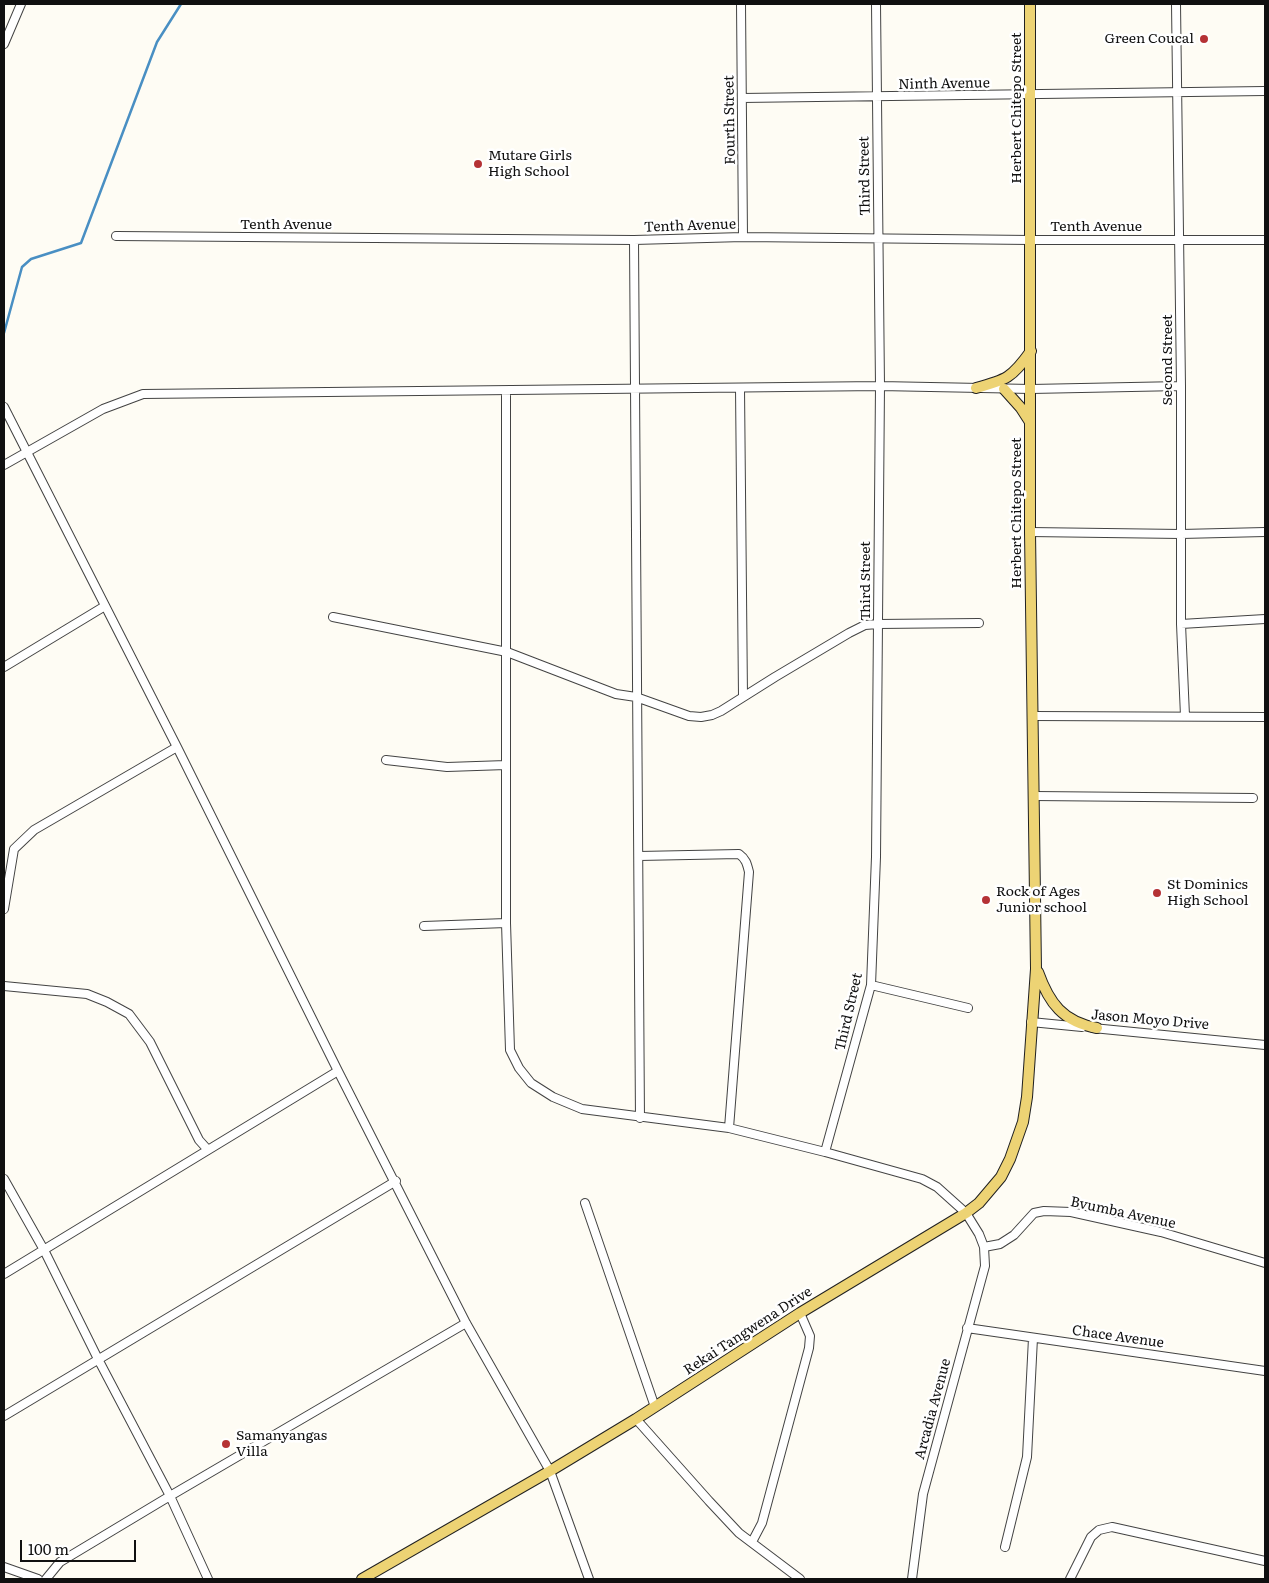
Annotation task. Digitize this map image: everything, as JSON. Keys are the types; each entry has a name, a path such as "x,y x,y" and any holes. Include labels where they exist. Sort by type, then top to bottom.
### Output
{"main road":[{"name":"Herbert Chitepo Street","path":"1030,4 1030,532 1036,968 1032,1022"},
{"path":"976,388 1010,377 1031,350"},
{"path":"1004,389 1031,423"},
{"path":"1036,968 1046,992 1064,1015 1083,1026 1097,1028"},
{"name":"Rekai Tangwena Drive","path":"362,1579 550,1471 656,1407 800,1313 966,1213 979,1203 1001,1177 1010,1159 1023,1122 1027,1097 1032,1022"}],"street":[{"path":"4,44 21,4"},
{"name":"Fourth Street","path":"741,4 744,237"},
{"name":"Third Street","path":"825,1152 871,984 876,857 880,386 876,4"},
{"name":"Second Street","path":"1176,4 1180,240 1181,624 1185,716"},
{"name":"Ninth Avenue","path":"742,98 1265,92"},
{"name":"Tenth Avenue","path":"116,236 634,240 744,237 1265,240"},
{"path":"634,240 640,1118"},
{"path":"4,466 103,409 143,394 880,386 1031,390 1181,386"},
{"path":"740,388 743,697"},
{"path":"506,390 506,924 510,1050 519,1068 531,1083 553,1097 582,1110 729,1128 922,1179 937,1187 966,1213 979,1234 984,1247"},
{"path":"4,406 466,1323 550,1471 589,1579"},
{"path":"1030,532 1181,534 1265,532"},
{"path":"4,667 105,606"},
{"path":"333,617 507,652 616,694 636,697 677,712 701,717 721,711 849,633 865,626 878,624 979,623"},
{"path":"1181,624 1265,619"},
{"path":"1033,716 1265,717"},
{"path":"4,909 14,849 23,839 34,830 177,747"},
{"path":"386,760 447,767 506,765"},
{"path":"1034,796 1253,798"},
{"path":"639,856 739,854 747,863 749,872 729,1128"},
{"path":"424,926 506,924"},
{"path":"871,984 968,1008"},
{"path":"4,986 87,994 130,1014 150,1042 199,1140 208,1150"},
{"name":"Jason Moyo Drive","path":"1032,1022 1265,1045"},
{"path":"4,1274 338,1071"},
{"path":"4,1179 44,1250 98,1359 170,1496 208,1579"},
{"path":"4,1416 396,1181"},
{"path":"585,1203 656,1407"},
{"name":"Bvumba Avenue","path":"984,1247 1000,1244 1014,1234 1034,1213 1044,1210 1071,1212 1161,1232 1265,1263"},
{"name":"Arcadia Avenue","path":"912,1579 923,1494 984,1266 984,1247"},
{"path":"752,1542 762,1523 810,1348 810,1336 800,1313"},
{"path":"46,1579 60,1562 466,1323"},
{"name":"Chace Avenue","path":"968,1328 1265,1371"},
{"path":"1005,1547 1027,1457 1034,1338"},
{"path":"636,1419 739,1533 800,1579"},
{"path":"1070,1579 1091,1537 1099,1530 1112,1527 1265,1561"},
{"path":"4,1567 38,1579"}],"waterway":[{"path":"4,333 22,267 31,259 81,243 157,42 181,4"}],"place":[{"name":"Green Coucal","path":"1204,39"},
{"name":"Mutare Girls High School","path":"478,164"},
{"name":"St Dominics High School","path":"1157,893"},
{"name":"Rock of Ages Junior school","path":"986,900"},
{"name":"Samanyangas Villa","path":"226,1444"}]}
